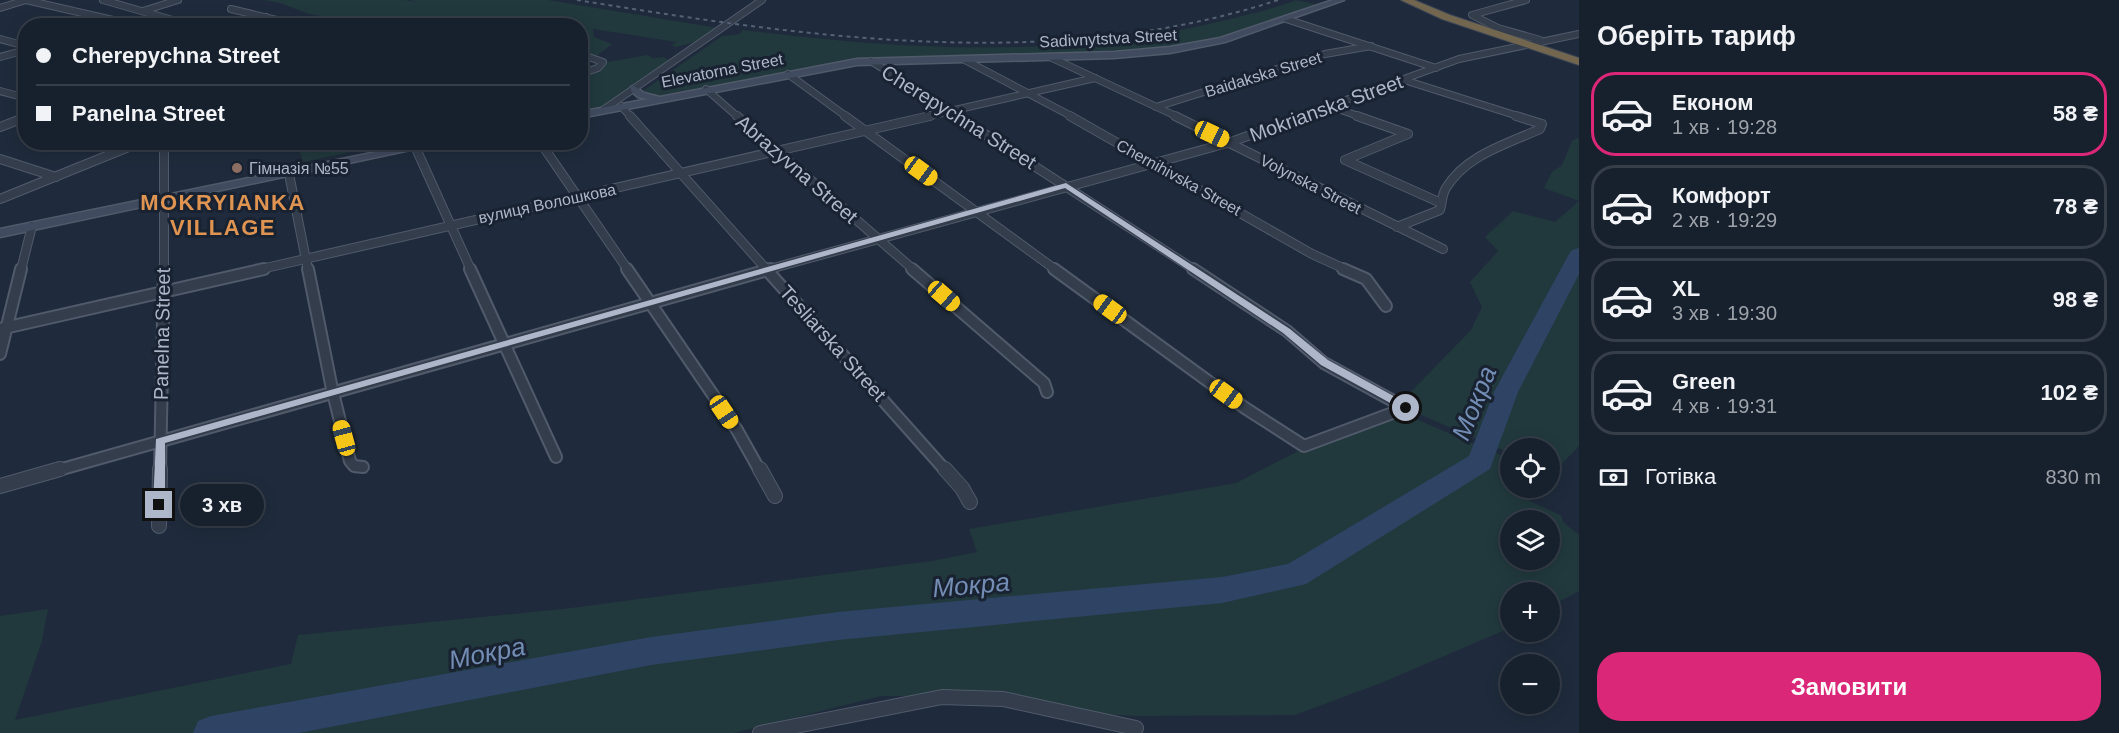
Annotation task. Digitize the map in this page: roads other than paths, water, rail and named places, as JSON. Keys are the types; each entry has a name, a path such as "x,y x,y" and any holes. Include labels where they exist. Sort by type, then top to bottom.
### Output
{"highway":[{"path":"1406,0 1523,45 1579,62"}],"street":[{"path":"0,8 26,0 106,18"},
{"path":"103,0 166,18"},
{"path":"143,11 178,0"},
{"path":"603,110 762,0"},
{"name":"Sadivnytstva Street","path":"871,61 1050,57 1144,53 1188,48 1222,40 1340,0"},
{"path":"1526,0 1472,15 1498,28 1543,41"},
{"path":"231,9 270,18"},
{"path":"1286,19 1436,68"},
{"name":"Mokrianska Street","path":"0,486 506,345 1066,185 1231,142 1459,59 1579,34"},
{"path":"0,39 18,44"},
{"name":"Baidakska Street","path":"1156,107 1325,54 1371,46"},
{"path":"0,57 18,52"},
{"path":"588,57 603,62 598,68 588,71"},
{"name":"Volynska Street","path":"1050,57 1231,142 1443,249"},
{"name":"Chernihivska Street","path":"963,59 1154,162 1312,254 1366,279 1386,306"},
{"name":"Elevatorna Street","path":"588,113 705,89 871,61"},
{"name":"Cherepychna Street","path":"871,61 1066,185 1287,331 1324,363 1406,408 1304,446 1245,408 975,211"},
{"path":"788,74 975,211"},
{"name":"вулиця Волошкова","path":"3,328 1095,78"},
{"path":"1397,227 1440,210 1446,188 1471,160 1487,150 1540,129 1542,124 1404,80"},
{"path":"634,89 640,95 659,98"},
{"name":"Abrazyvna Street","path":"705,89 1044,383 1047,392"},
{"path":"0,91 18,96"},
{"name":"Tesliarska Street","path":"621,106 962,488 970,502"},
{"path":"1330,106 1408,134 1349,156 1345,160 1441,203"},
{"path":"0,127 18,120"},
{"path":"0,200 122,150"},
{"name":"Panelna Street","path":"159,526 159,441 164,291 164,150"},
{"path":"0,233 289,174 392,150"},
{"path":"416,150 556,457"},
{"path":"545,150 736,430 775,496"},
{"path":"0,159 56,177"},
{"path":"289,174 308,258 332,394 350,461 354,466 363,467"},
{"path":"0,354 3,328 32,226"},
{"path":"760,733 942,697 1003,699 1136,728"}],"waterway":[{"name":"Мокра","path":"211,733 651,651 838,626 1222,590 1295,575 1480,462 1506,392 1579,254"}],"railway":[{"path":"577,0 751,26 840,36 929,42 1017,42 1106,36 1193,23 1278,0"}],"place":[{"name":"Гімназія №55","path":"237,168"}],"district":[{"name":"MOKRYIANKA VILLAGE","path":"223,214"}]}
